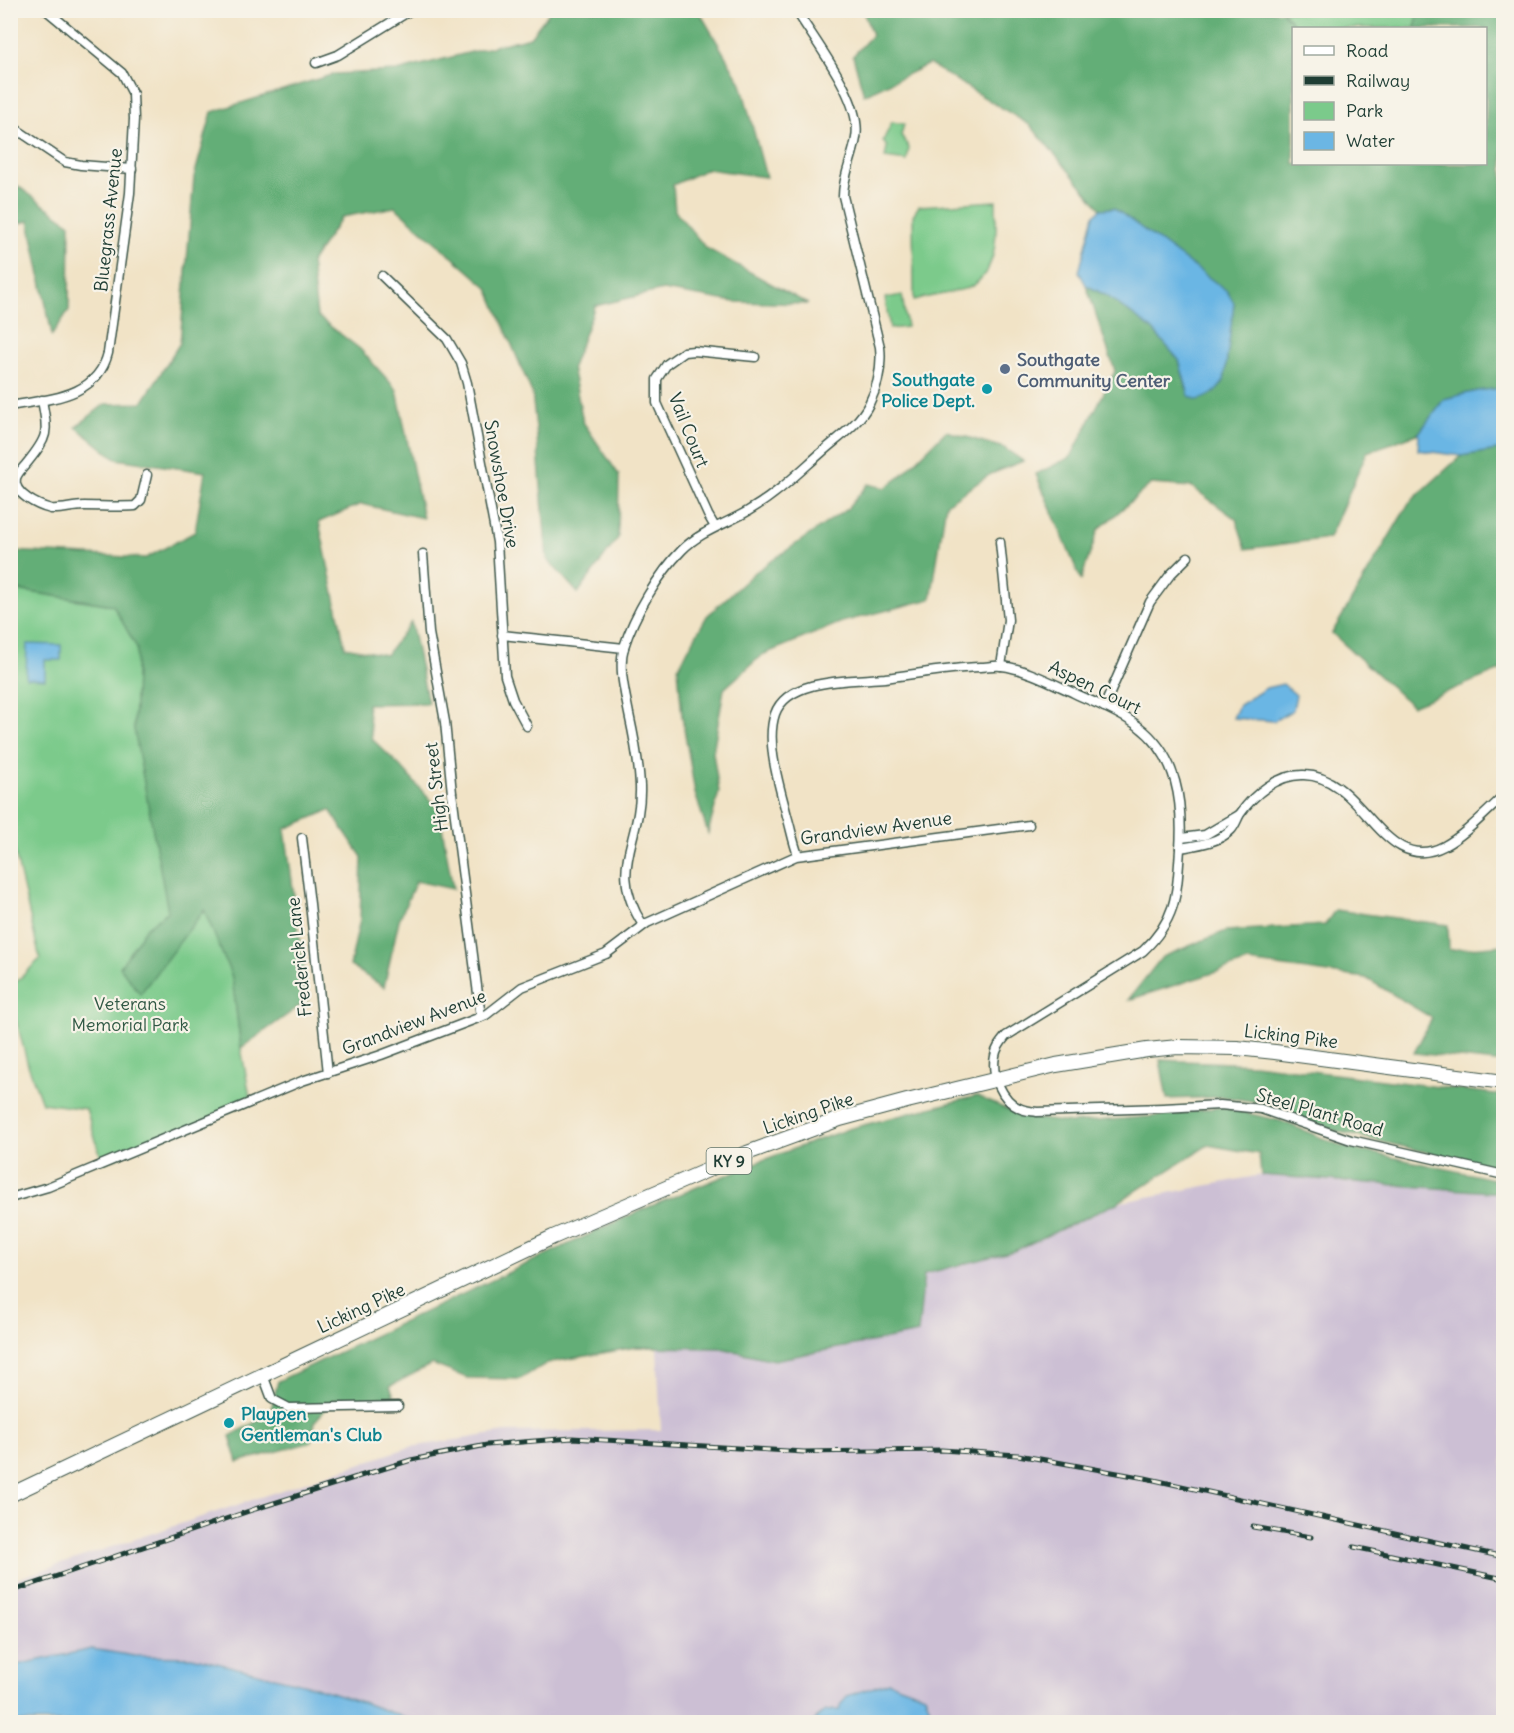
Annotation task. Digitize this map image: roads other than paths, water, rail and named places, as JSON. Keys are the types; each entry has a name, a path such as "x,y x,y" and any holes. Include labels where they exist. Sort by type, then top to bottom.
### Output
{"main road":[{"name":"Licking Pike","path":"10,1495 553,1237 747,1153 840,1119 1056,1065 1178,1047 1275,1052 1503,1082"}],"street":[{"name":"Bluegrass Avenue","path":"10,406 72,393 89,384 99,374 106,358 132,169 134,98 129,84 122,73 46,10"},
{"path":"316,63 338,55 411,10"},
{"path":"643,925 633,910 626,884 628,852 638,812 640,792 624,688 624,648 630,631 648,597 672,561 692,542 715,527 750,510 778,491 852,426 867,407 877,383 881,358 875,321 843,196 845,173 857,137 855,112 846,90 796,10"},
{"path":"10,125 65,162 132,169"},
{"name":"Snowshoe Drive","path":"382,276 447,339 462,363 497,542 505,676 513,700 527,726"},
{"name":"Vail Court","path":"715,527 657,403 657,379 667,364 684,352 756,357"},
{"path":"42,400 47,429 45,440 19,471 15,480 16,487 22,494 52,509 83,506 135,506 141,500 147,475"},
{"path":"1000,542 1008,620 1001,666"},
{"name":"High Street","path":"423,554 429,633 445,722 452,793 482,1017"},
{"path":"1104,707 1150,602 1170,575 1188,557"},
{"path":"502,635 624,648"},
{"name":"Aspen Court","path":"798,855 779,784 771,732 775,712 786,698 802,688 825,683 884,678 957,667 1001,666 1023,671 1104,707 1137,725 1151,738 1163,752 1177,784 1182,816 1178,887 1175,904 1167,922 1157,938 1143,951 1006,1036 995,1054 994,1065 997,1080"},
{"path":"1180,848 1220,838 1232,829 1240,815 1265,788 1285,778 1304,775 1323,778 1345,791 1399,848 1413,852 1431,851 1445,846 1503,796"},
{"path":"1181,838 1205,835 1240,815"},
{"name":"Grandview Avenue","path":"10,1198 48,1187 328,1073 482,1017 493,1012 522,987 606,954 643,925 798,855 1029,825"},
{"name":"Frederick Lane","path":"302,838 328,1073"},
{"name":"Steel Plant Road","path":"997,1080 1002,1093 1009,1102 1021,1110 1048,1112 1226,1104 1261,1109 1351,1140 1503,1175"},
{"path":"263,1375 272,1399 289,1408 398,1406"}],"water":[{"path":"1114,208 1227,291 1234,303 1224,381 1209,396 1197,400 1189,396 1179,360 1152,329 1107,296 1086,285 1079,272 1094,215 1101,209"},
{"path":"1503,388 1503,449 1461,456 1418,450 1419,433 1444,399 1477,391"},
{"path":"27,644 61,645 61,660 45,660 45,679 26,678"},
{"path":"1283,684 1296,695 1293,710 1274,721 1233,718 1239,705 1266,688"},
{"path":"92,1649 134,1656 192,1657 315,1687 416,1722 11,1722 11,1666"},
{"path":"889,1682 925,1695 935,1722 814,1722 824,1712 839,1710 847,1696"}],"railway":[{"path":"10,1592 255,1509 411,1460 487,1445 572,1438 804,1452 941,1450 1018,1455 1145,1478 1504,1557"},
{"path":"1253,1527 1311,1537"},
{"path":"1354,1547 1504,1579"}],"place":[{"name":"Southgate Community Center","path":"1005,369"},
{"name":"Southgate Police Dept.","path":"987,389"},
{"name":"Playpen Gentleman's Club","path":"229,1423"}],"park label":[{"name":"Veterans Memorial Park","path":"130,1013"}]}
